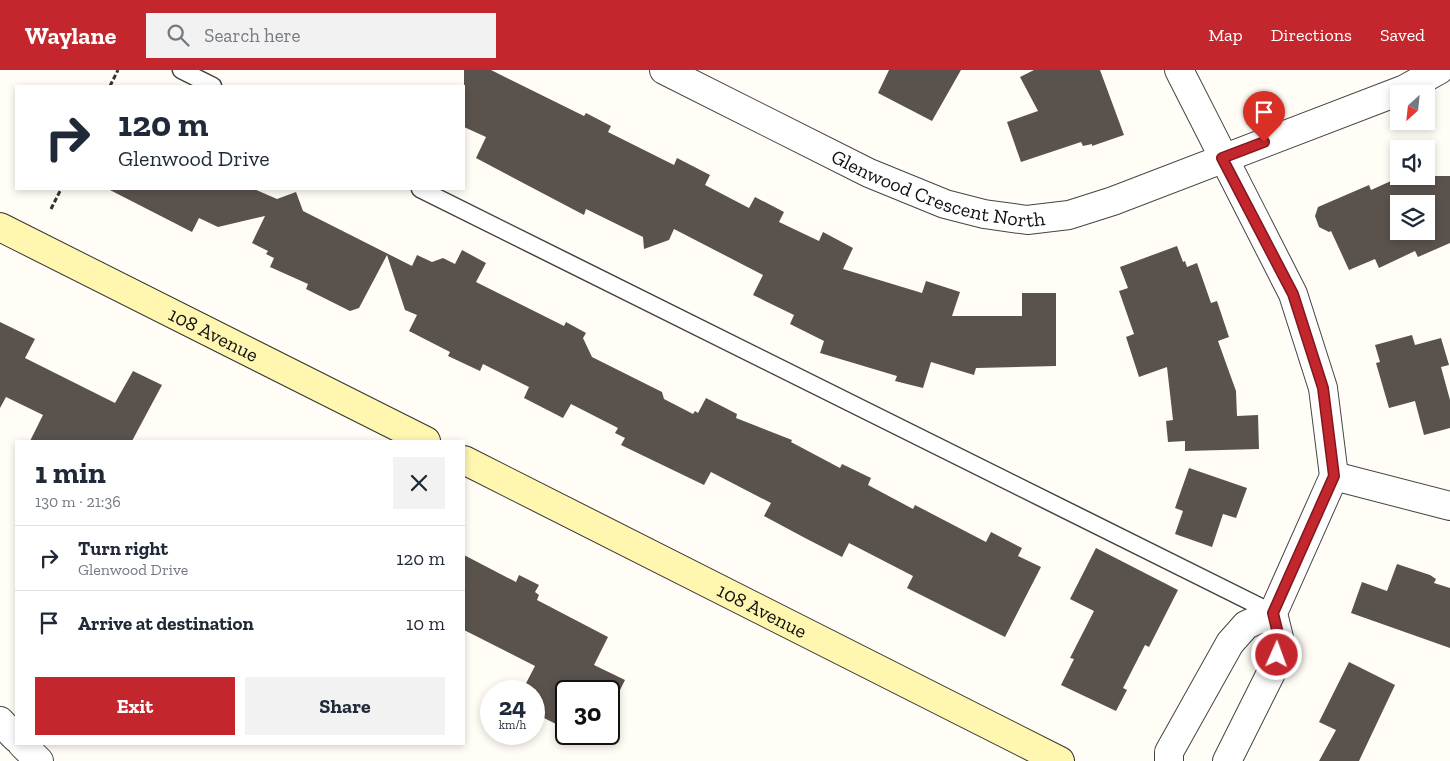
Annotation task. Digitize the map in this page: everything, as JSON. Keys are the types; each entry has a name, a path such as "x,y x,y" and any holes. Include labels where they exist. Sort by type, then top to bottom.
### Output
{"street":[{"name":"Glenwood Crescent North","path":"664,70 869,173 946,204 984,214 1027,220 1069,215 1113,201 1405,89 1439,70"},
{"path":"1179,70 1222,158 1293,294 1323,388 1334,476 1273,613 1280,642 1273,669 1226,761"},
{"name":"108 Avenue","path":"0,226 424,440"},
{"name":"108 Avenue","path":"465,461 1060,761"},
{"path":"1334,476 1450,506"},
{"path":"1168,761 1169,752 1230,643 1246,625 1273,613"},
{"path":"0,721 15,737"},
{"path":"23,745 39,761"}],"lane":[{"path":"181,70 211,85"},
{"path":"422,190 1273,613"}],"path":[{"path":"110,85 118,70"},
{"path":"51,209 60,190"}],"building":[{"path":"464,70 491,70 584,116 586,113 611,126 608,132 674,165 677,158 710,175 705,185 749,208 755,197 784,212 779,222 819,241 823,232 853,248 843,269 922,293 926,281 960,292 952,316 1022,316 1022,293 1056,293 1056,366 976,368 974,375 931,362 923,388 895,381 897,376 820,353 824,341 790,324 794,315 753,295 763,275 674,229 669,240 644,249 643,237 586,209 584,215 476,158 486,137 465,127"},
{"path":"889,70 961,70 932,121 878,93"},
{"path":"1034,70 1100,70 1124,135 1092,146 1092,144 1083,146 1081,142 1021,162 1007,122 1038,111 1020,77"},
{"path":"1435,176 1450,176 1450,243 1418,257 1415,251 1379,268 1375,259 1349,270 1331,231 1329,232 1319,227 1315,216 1318,207 1369,185 1371,190 1390,181 1390,185 1435,185"},
{"path":"110,190 256,190 277,199 296,192 303,211 412,266 417,255 432,262 443,258 455,264 462,250 486,263 476,282 564,326 566,322 586,333 583,338 592,357 662,392 664,399 693,414 695,411 698,413 706,398 737,414 736,418 792,440 791,442 840,468 842,464 871,478 868,485 913,509 915,505 986,542 991,532 1022,548 1018,556 1041,567 1005,637 907,588 913,576 849,543 842,557 764,516 771,503 711,472 704,485 621,445 625,438 615,433 618,428 571,404 563,418 524,398 529,387 483,364 480,371 448,356 450,352 409,331 417,315 405,310 387,255 359,308 350,311 306,289 308,284 270,267 274,258 266,254 268,251 252,243 265,216 218,227 199,218 192,232"},
{"path":"1177,246 1187,267 1197,263 1211,303 1217,301 1229,337 1218,341 1236,391 1237,416 1258,415 1259,449 1185,451 1185,441 1168,442 1166,421 1173,420 1167,367 1139,377 1126,337 1134,334 1119,291 1128,288 1120,267"},
{"path":"0,322 35,339 25,358 115,403 133,371 162,385 133,440 30,440 43,415 6,397 0,408"},
{"path":"1412,335 1415,345 1441,338 1449,365 1441,367 1450,400 1450,428 1424,435 1415,401 1389,408 1376,363 1380,362 1375,345"},
{"path":"1189,468 1247,488 1236,518 1223,514 1212,547 1175,534 1183,511 1175,508"},
{"path":"1096,548 1178,590 1149,647 1145,645 1123,688 1127,690 1116,711 1061,685 1074,659 1070,658 1094,611 1070,599"},
{"path":"465,556 516,582 519,575 539,585 535,592 539,595 537,600 608,637 594,665 625,680 620,690 620,680 555,680 555,724 545,718 545,680 528,680 535,666 465,631"},
{"path":"1397,564 1430,575 1436,579 1434,583 1450,588 1450,648 1351,613 1362,582 1387,591"},
{"path":"1349,662 1395,685 1359,761 1319,761 1336,730 1319,722"}],"route":[{"path":"1264,142 1222,158 1293,294 1323,388 1334,476 1273,613 1280,642 1277,655"}]}
